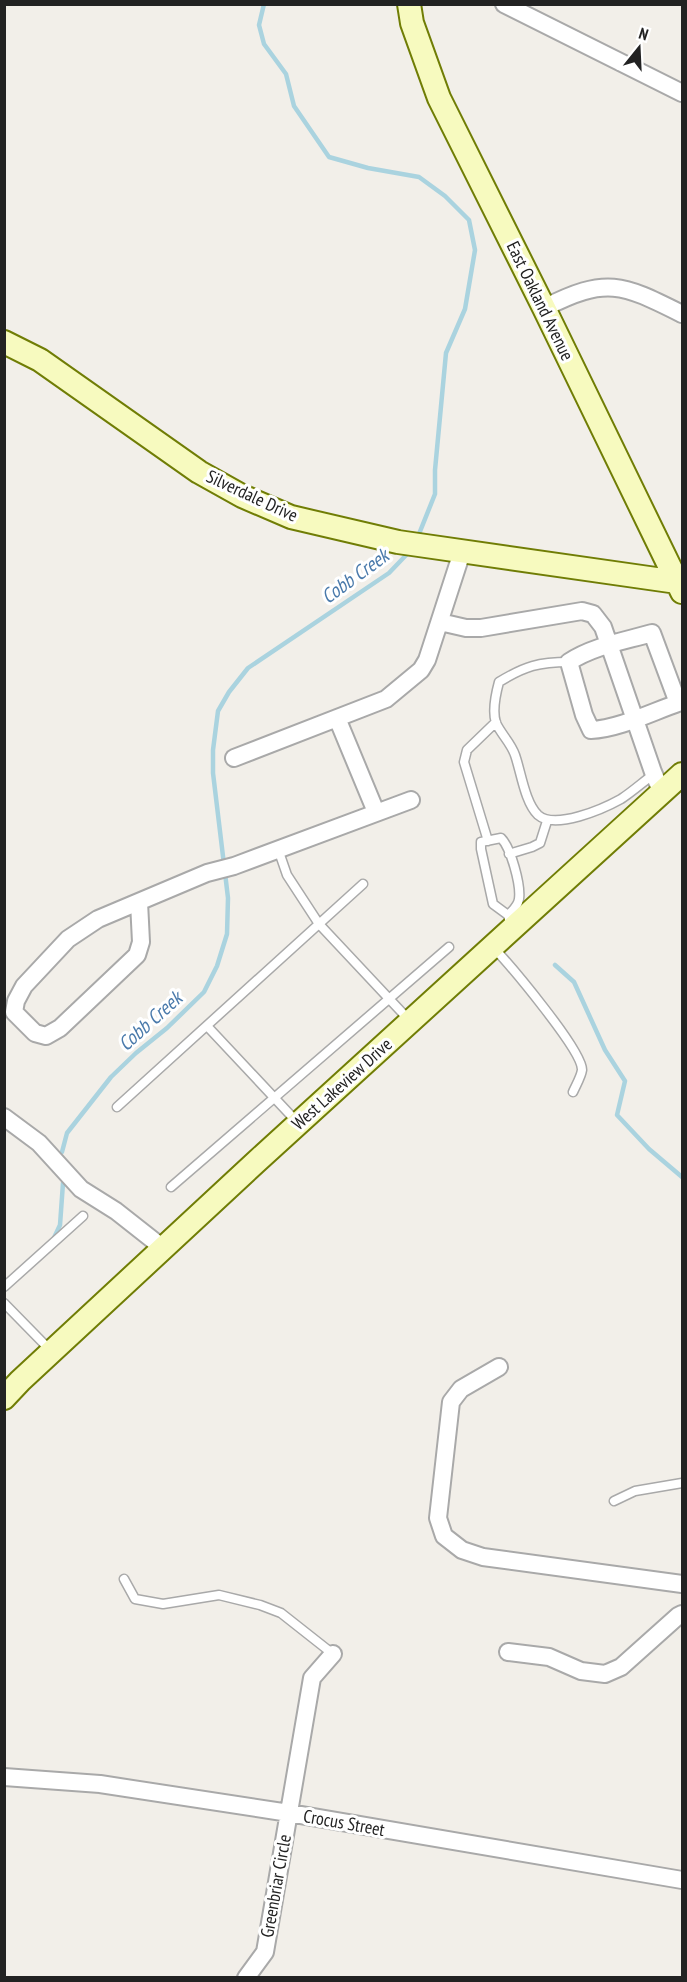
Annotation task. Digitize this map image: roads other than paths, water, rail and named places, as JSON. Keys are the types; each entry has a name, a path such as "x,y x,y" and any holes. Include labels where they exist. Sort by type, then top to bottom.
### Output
{"street":[{"name":"East Oakland Avenue","path":"409,4 415,33 439,98 680,588"},
{"path":"504,4 682,93"},
{"path":"544,308 589,288 608,286 628,289 645,295 682,314"},
{"name":"Silverdale Drive","path":"4,342 40,360 199,472 242,496 291,517 398,542 680,588"},
{"path":"234,758 386,699 422,670 462,552"},
{"path":"440,622 466,628 481,628 582,611 593,614 603,627 658,784"},
{"path":"652,633 680,702 602,730 591,730 584,715 569,662 609,645 652,633"},
{"path":"337,718 376,812"},
{"name":"West Lakeview Drive","path":"4,1398 163,1248 492,947 510,922 658,784 682,774"},
{"path":"139,902 141,942 137,955 60,1028 46,1036 35,1033 14,1012 16,1001 24,986 68,939 98,919 207,873 234,866 411,800"},
{"path":"4,1117 39,1143 81,1188 116,1211 163,1248"},
{"path":"499,1367 461,1389 451,1401 438,1518 444,1536 462,1550 483,1557 682,1584"},
{"path":"508,1652 549,1657 581,1671 605,1674 621,1667 682,1614"},
{"name":"Greenbriar Circle","path":"246,1977 265,1952 312,1678 333,1654"},
{"name":"Crocus Street","path":"4,1777 100,1784 289,1813 682,1880"}],"lane":[{"path":"569,662 537,663 517,671 499,682 495,697 496,722 514,752 530,803 537,815 547,821 562,822 658,784"},
{"path":"488,841 464,762 467,750 496,722"},
{"path":"509,854 540,843 547,821"},
{"path":"501,838 509,854 516,874 519,897 510,922 493,904 481,843 501,838"},
{"path":"278,849 287,875 319,924 410,1022"},
{"path":"117,1107 363,884"},
{"path":"171,1187 449,947"},
{"path":"492,947 515,972 579,1058 582,1069 573,1092"},
{"path":"207,1026 299,1123"},
{"path":"4,1287 83,1216"},
{"path":"4,1304 52,1352"},
{"path":"614,1501 635,1491 682,1484"},
{"path":"124,1579 135,1599 163,1604 219,1595 260,1605 281,1613 333,1654"}],"waterway":[{"name":"Cobb Creek","path":"264,4 259,25 264,44 286,74 294,106 329,157 368,168 419,177 445,196 469,220 475,250 465,309 446,353 435,470 435,494 417,539"},
{"name":"Cobb Creek","path":"62,1152 67,1133 111,1077 204,992 217,966 227,934 228,898 213,773 213,750 218,711 229,692 248,668 389,573 410,551"},
{"path":"555,965 574,982 605,1050 625,1081 617,1115 649,1149 682,1177"},
{"name":"Cobb Creek","path":"53,1240 60,1225 63,1183"}]}
